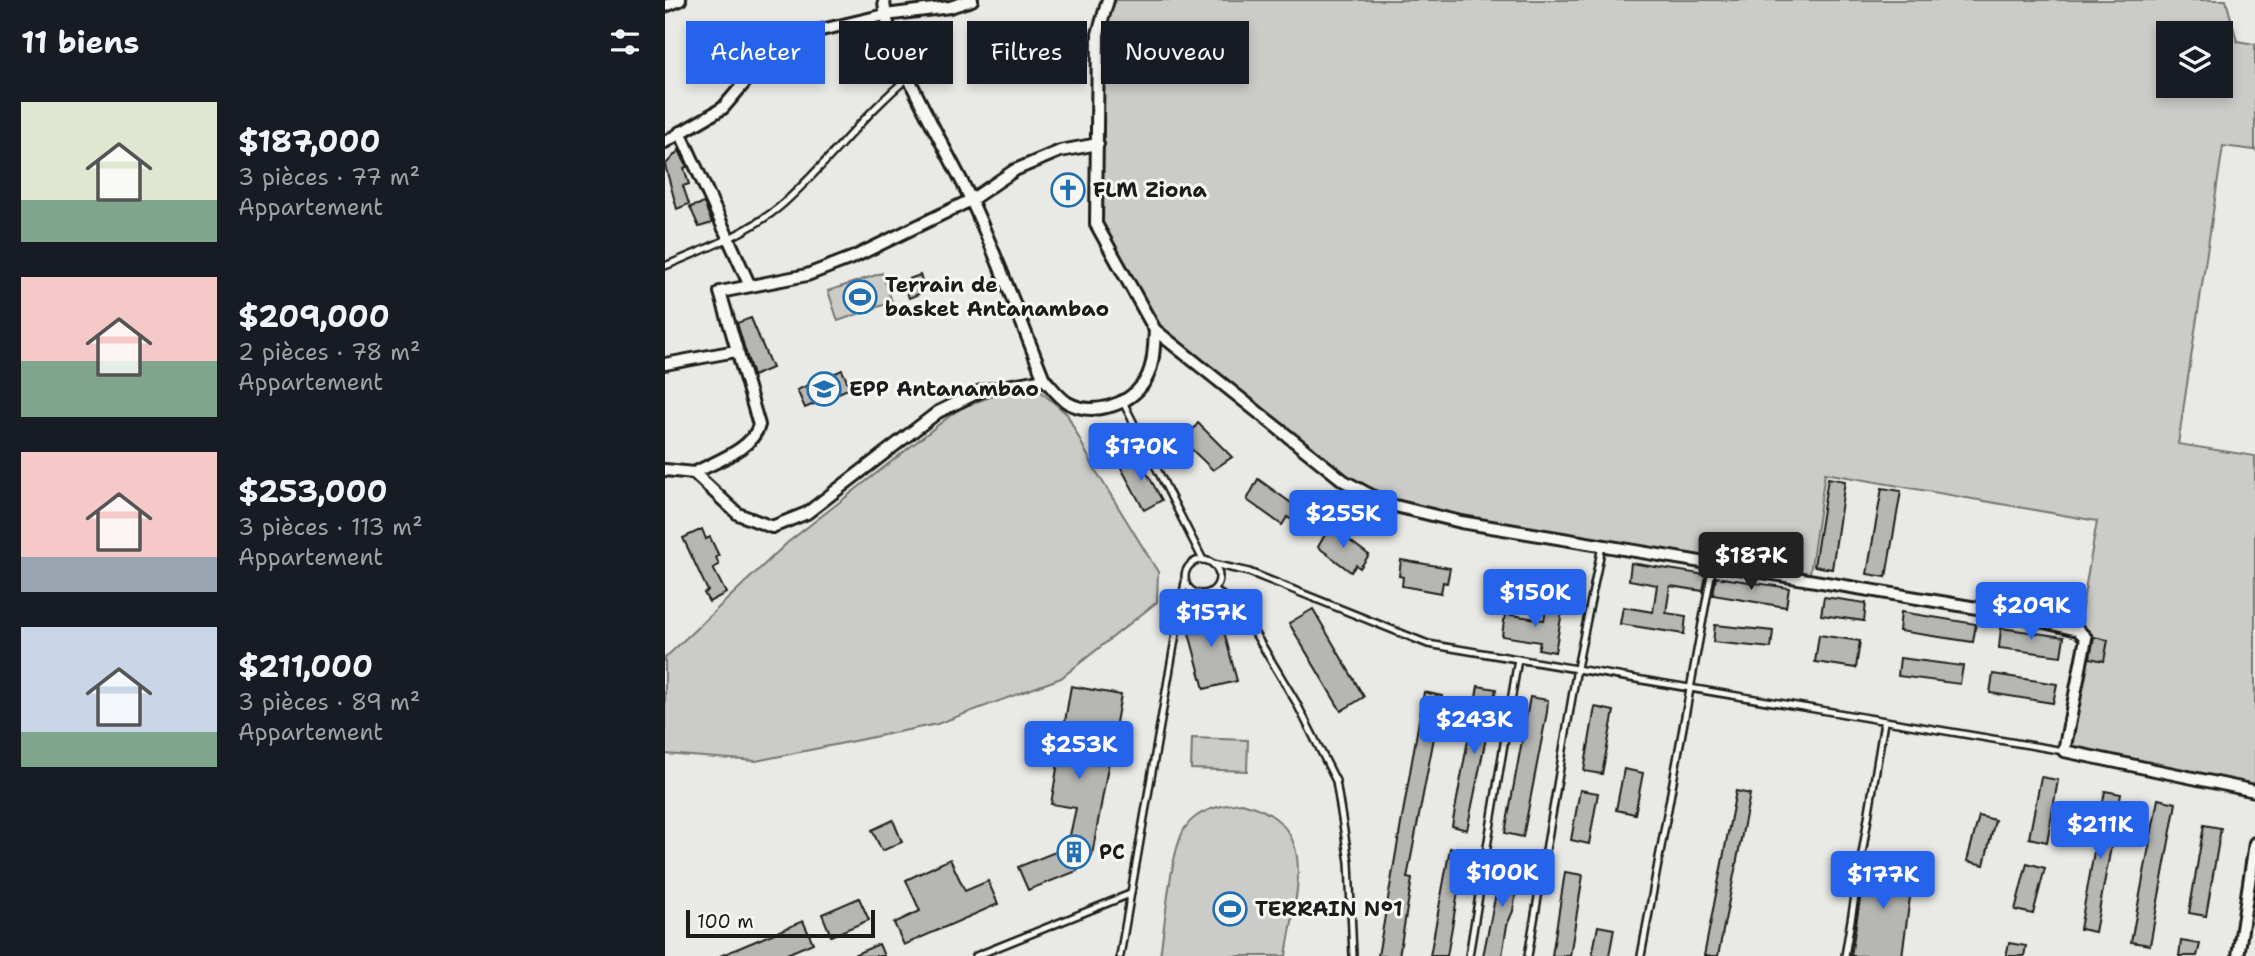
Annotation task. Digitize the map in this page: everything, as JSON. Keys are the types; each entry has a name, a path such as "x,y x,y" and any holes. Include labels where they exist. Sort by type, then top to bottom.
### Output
{"street":[{"path":"665,6 680,0"},
{"path":"884,0 887,21"},
{"path":"665,142 723,108 757,68 780,48 817,32 885,15 950,7 972,0"},
{"path":"1108,0 1098,34 1096,224 1154,330 1344,481 1387,504 1461,522 2001,612 2078,631 2086,638 2064,751 2255,792"},
{"path":"913,84 971,201 1044,379 1068,403 1098,409 1123,402 1143,384 1154,356 1154,330"},
{"path":"680,132 750,286"},
{"path":"665,470 694,473 755,438 759,425 720,292 807,275 854,257 971,201 1015,170 1060,151 1098,144"},
{"path":"665,364 736,351"},
{"path":"694,473 738,514 772,527 807,513 938,412 981,391 1044,379"},
{"path":"2238,956 2255,843"}],"lane":[{"path":"665,267 733,236 782,205 900,84"},
{"path":"1123,402 1203,560 1248,572 1428,644 2064,751"},
{"path":"1528,956 1577,668 1602,545"},
{"path":"1120,956 1185,582 1189,566 1203,560"},
{"path":"1213,564 1219,580 1214,590"},
{"path":"1641,956 1713,564"},
{"path":"1185,582 1197,594 1214,590 1239,607 1297,702 1336,780 1349,862 1353,956"},
{"path":"1469,956 1518,659"},
{"path":"1845,956 1884,722"},
{"path":"976,956 1130,894"}],"shaded area":[{"path":"1108,0 2226,0 2232,21 2156,21 2156,98 2233,98 2233,26 2237,41 2255,44 2255,150 2223,146 2178,444 2255,456 2255,791 2064,751 2086,639 2078,630 2097,521 1825,473 1809,580 1387,504 1344,481 1155,330 1096,224 1098,34 1101,24 1101,84 1249,84 1249,21 1102,21"},
{"name":"Terrain de basket Antanambao","path":"882,273 892,302 838,321 828,291"},
{"path":"1040,391 1067,414 1093,466 1158,572 1157,602 1061,678 937,724 756,761 665,754 665,658 787,543 960,408 1003,392"},
{"path":"1192,738 1248,740 1247,771 1191,769"},
{"name":"TERRAIN N°1","path":"1242,803 1268,813 1284,827 1294,844 1298,864 1297,886 1286,956 1160,956 1175,854 1185,828 1203,812"}],"building":[{"path":"679,150 687,167 684,168 689,184 683,186 689,204 677,209 665,165"},
{"path":"704,203 712,223 699,227 690,207"},
{"path":"920,275 926,291 909,298 903,281"},
{"path":"751,318 772,368 753,376 737,323"},
{"name":"EPP Antanambao","path":"842,370 850,388 805,408 797,390"},
{"path":"1198,423 1232,457 1213,470 1184,442"},
{"path":"1138,457 1162,500 1144,510 1120,466"},
{"path":"1828,478 1845,481 1832,569 1814,566"},
{"path":"1258,479 1298,508 1282,525 1247,500"},
{"path":"1882,488 1901,491 1886,577 1867,574"},
{"path":"1330,526 1369,555 1360,568 1356,565 1351,572 1318,547"},
{"path":"702,529 706,539 710,537 719,556 716,557 719,565 713,568 726,593 709,602 704,593 708,591 683,538"},
{"path":"1401,560 1450,568 1447,583 1443,582 1441,593 1402,586 1403,577 1399,576"},
{"path":"1631,563 1706,575 1703,591 1670,586 1666,613 1686,616 1684,634 1620,624 1623,607 1653,612 1657,585 1629,580"},
{"path":"1716,577 1789,588 1786,607 1713,595"},
{"path":"1824,597 1866,603 1864,621 1821,615"},
{"path":"1218,609 1237,681 1204,689 1185,618"},
{"path":"1313,609 1364,697 1341,711 1289,623"},
{"path":"1546,609 1562,612 1555,652 1538,649 1540,642 1502,636 1505,614 1544,620"},
{"path":"1901,612 1976,624 1973,642 1899,631"},
{"path":"1715,625 1773,631 1771,648 1713,642"},
{"path":"2001,628 2064,637 2061,656 1999,648"},
{"path":"1819,635 1860,641 1856,668 1815,662"},
{"path":"2094,637 2108,640 2104,661 2090,658"},
{"path":"1900,658 1963,666 1960,684 1898,676"},
{"path":"1993,674 2057,684 2053,703 1990,693"},
{"path":"1071,686 1121,695 1092,855 1077,871 1028,890 1018,867 1063,849 1069,840 1076,808 1051,804"},
{"path":"1478,686 1496,689 1467,830 1452,826"},
{"path":"1424,692 1442,696 1407,878 1412,879 1399,956 1378,956"},
{"path":"1530,697 1548,700 1523,837 1505,833"},
{"path":"1595,707 1614,711 1602,774 1584,771"},
{"path":"1624,769 1643,773 1635,814 1616,810"},
{"path":"2041,777 2058,780 2047,842 2029,838"},
{"path":"1580,790 1598,793 1589,844 1571,840"},
{"path":"1736,791 1750,794 1718,956 1704,956"},
{"path":"2105,791 2121,794 2095,932 2080,929"},
{"path":"2158,799 2176,803 2150,945 2131,942"},
{"path":"1979,816 1995,820 1984,865 1967,861"},
{"path":"893,820 902,842 882,851 872,830"},
{"path":"2204,825 2221,828 2206,916 2189,913"},
{"path":"1450,848 1465,852 1447,956 1430,956"},
{"path":"950,859 965,891 988,881 998,904 904,945 894,923 920,911 906,880"},
{"path":"1503,860 1520,863 1513,911 1507,925 1502,956 1483,956"},
{"path":"1866,861 1914,868 1902,956 1851,956"},
{"path":"2027,863 2045,868 2033,914 2015,910"},
{"path":"1565,872 1583,875 1570,956 1552,956"},
{"path":"859,898 869,920 831,936 822,914"},
{"path":"803,921 813,943 782,956 720,956"},
{"path":"1598,926 1614,929 1609,956 1592,956"},
{"path":"2181,941 2200,944 2197,956 2179,956"},
{"path":"2009,943 2026,946 2024,956 2006,956"},
{"path":"879,944 884,956 851,956"}],"place":[{"name":"FLM Ziona","path":"1068,190"},
{"name":"Terrain de basket Antanambao","path":"860,297"},
{"name":"EPP Antanambao","path":"824,389"},
{"name":"PC","path":"1074,852"},
{"name":"TERRAIN N°1","path":"1230,909"}]}
